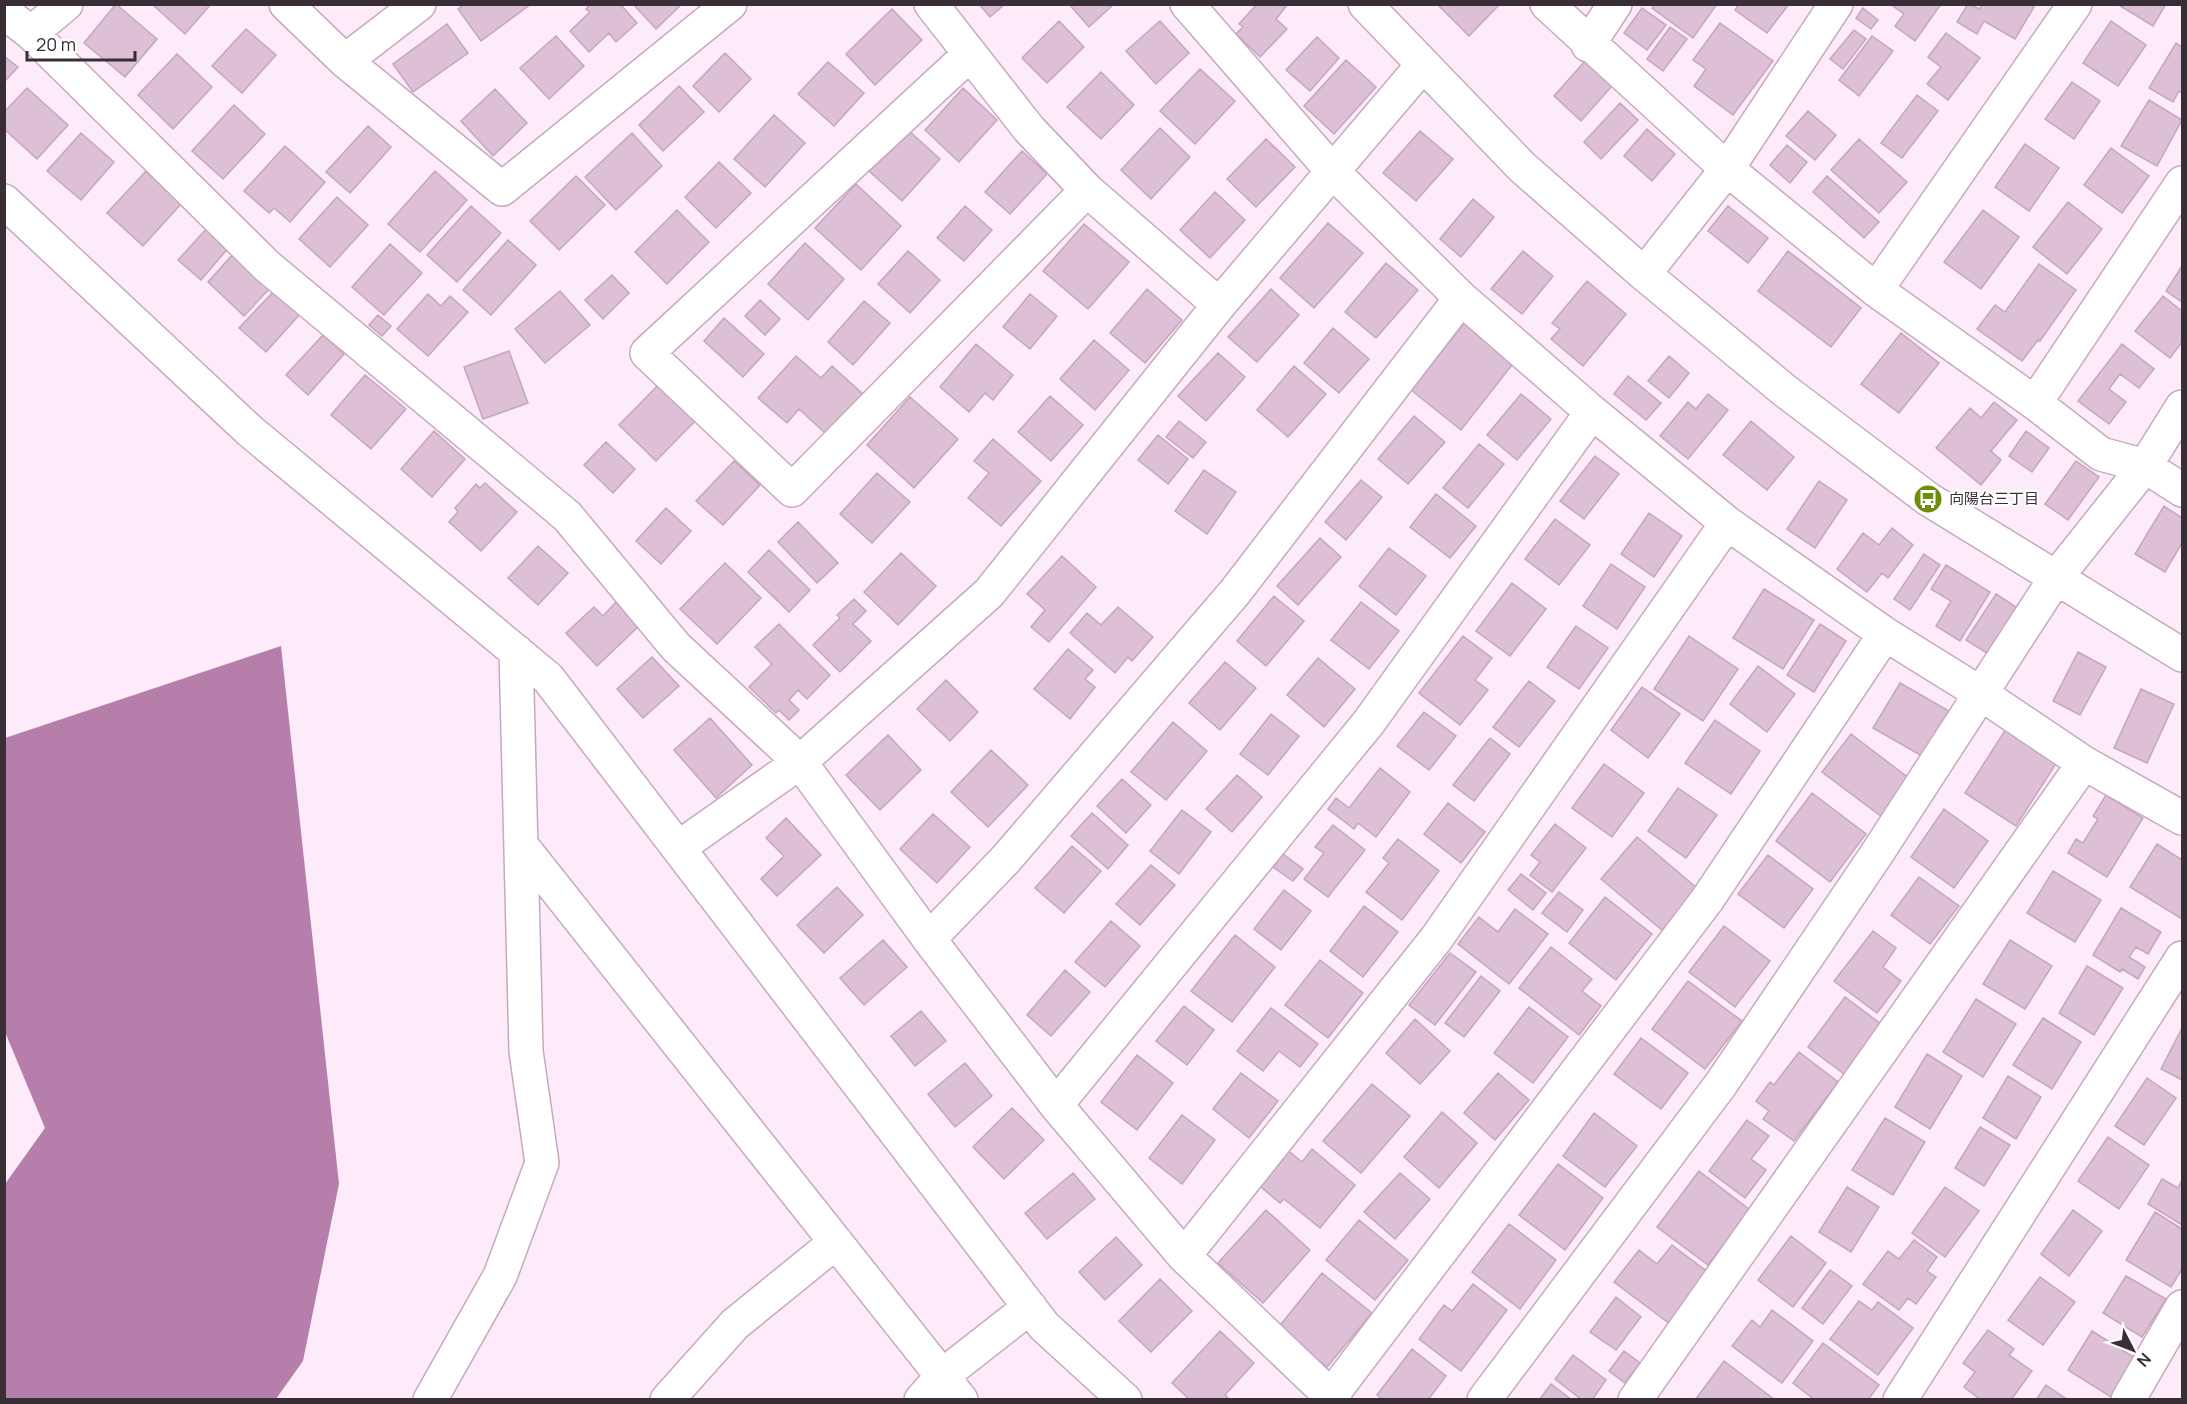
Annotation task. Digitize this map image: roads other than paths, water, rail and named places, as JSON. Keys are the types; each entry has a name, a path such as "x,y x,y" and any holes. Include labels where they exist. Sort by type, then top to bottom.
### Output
{"street":[{"path":"31,33 66,4"},
{"path":"286,4 345,61 502,189 730,4"},
{"path":"345,61 419,4"},
{"path":"932,4 1029,129 1087,190 1219,305"},
{"path":"1187,4 1334,173 1461,298 1592,412 1727,523 1885,634 1980,693 2084,763 2182,818"},
{"path":"1365,4 1422,66 1522,167 1644,274 1784,390 1928,500 2182,655"},
{"path":"1546,4 1588,45 1727,169 1876,290 2035,403 2101,454 2145,466 2182,490"},
{"path":"1588,45 1615,4"},
{"path":"1644,274 1727,169 1836,4"},
{"path":"1876,290 2074,4"},
{"path":"4,12 31,33 267,266 567,516 676,647 800,762 929,939 1056,1105 1184,1256 1333,1398 1707,900 1885,634"},
{"path":"970,54 647,353 792,490 1087,190"},
{"path":"678,848 800,762 989,592 1219,305 1334,173 1422,66"},
{"path":"2035,403 2182,183"},
{"path":"4,201 250,431 548,678 1044,1326 1125,1400"},
{"path":"929,939 1006,859 1235,592 1461,298"},
{"path":"1484,1400 1721,1084 1876,855 2055,579 2145,466 2182,407"},
{"path":"1056,1105 1369,723 1592,412"},
{"path":"1184,1256 1436,939 1727,523"},
{"path":"430,1400 500,1276 542,1163 526,1051 516,651"},
{"path":"1635,1400 2084,763"},
{"path":"521,845 836,1242 941,1392 1030,1307"},
{"path":"1900,1400 2182,958"},
{"path":"667,1400 735,1324 836,1242"},
{"path":"2128,1400 2182,1307"}],"place":[{"name":"向陽台三丁目","path":"1928,499"}]}
